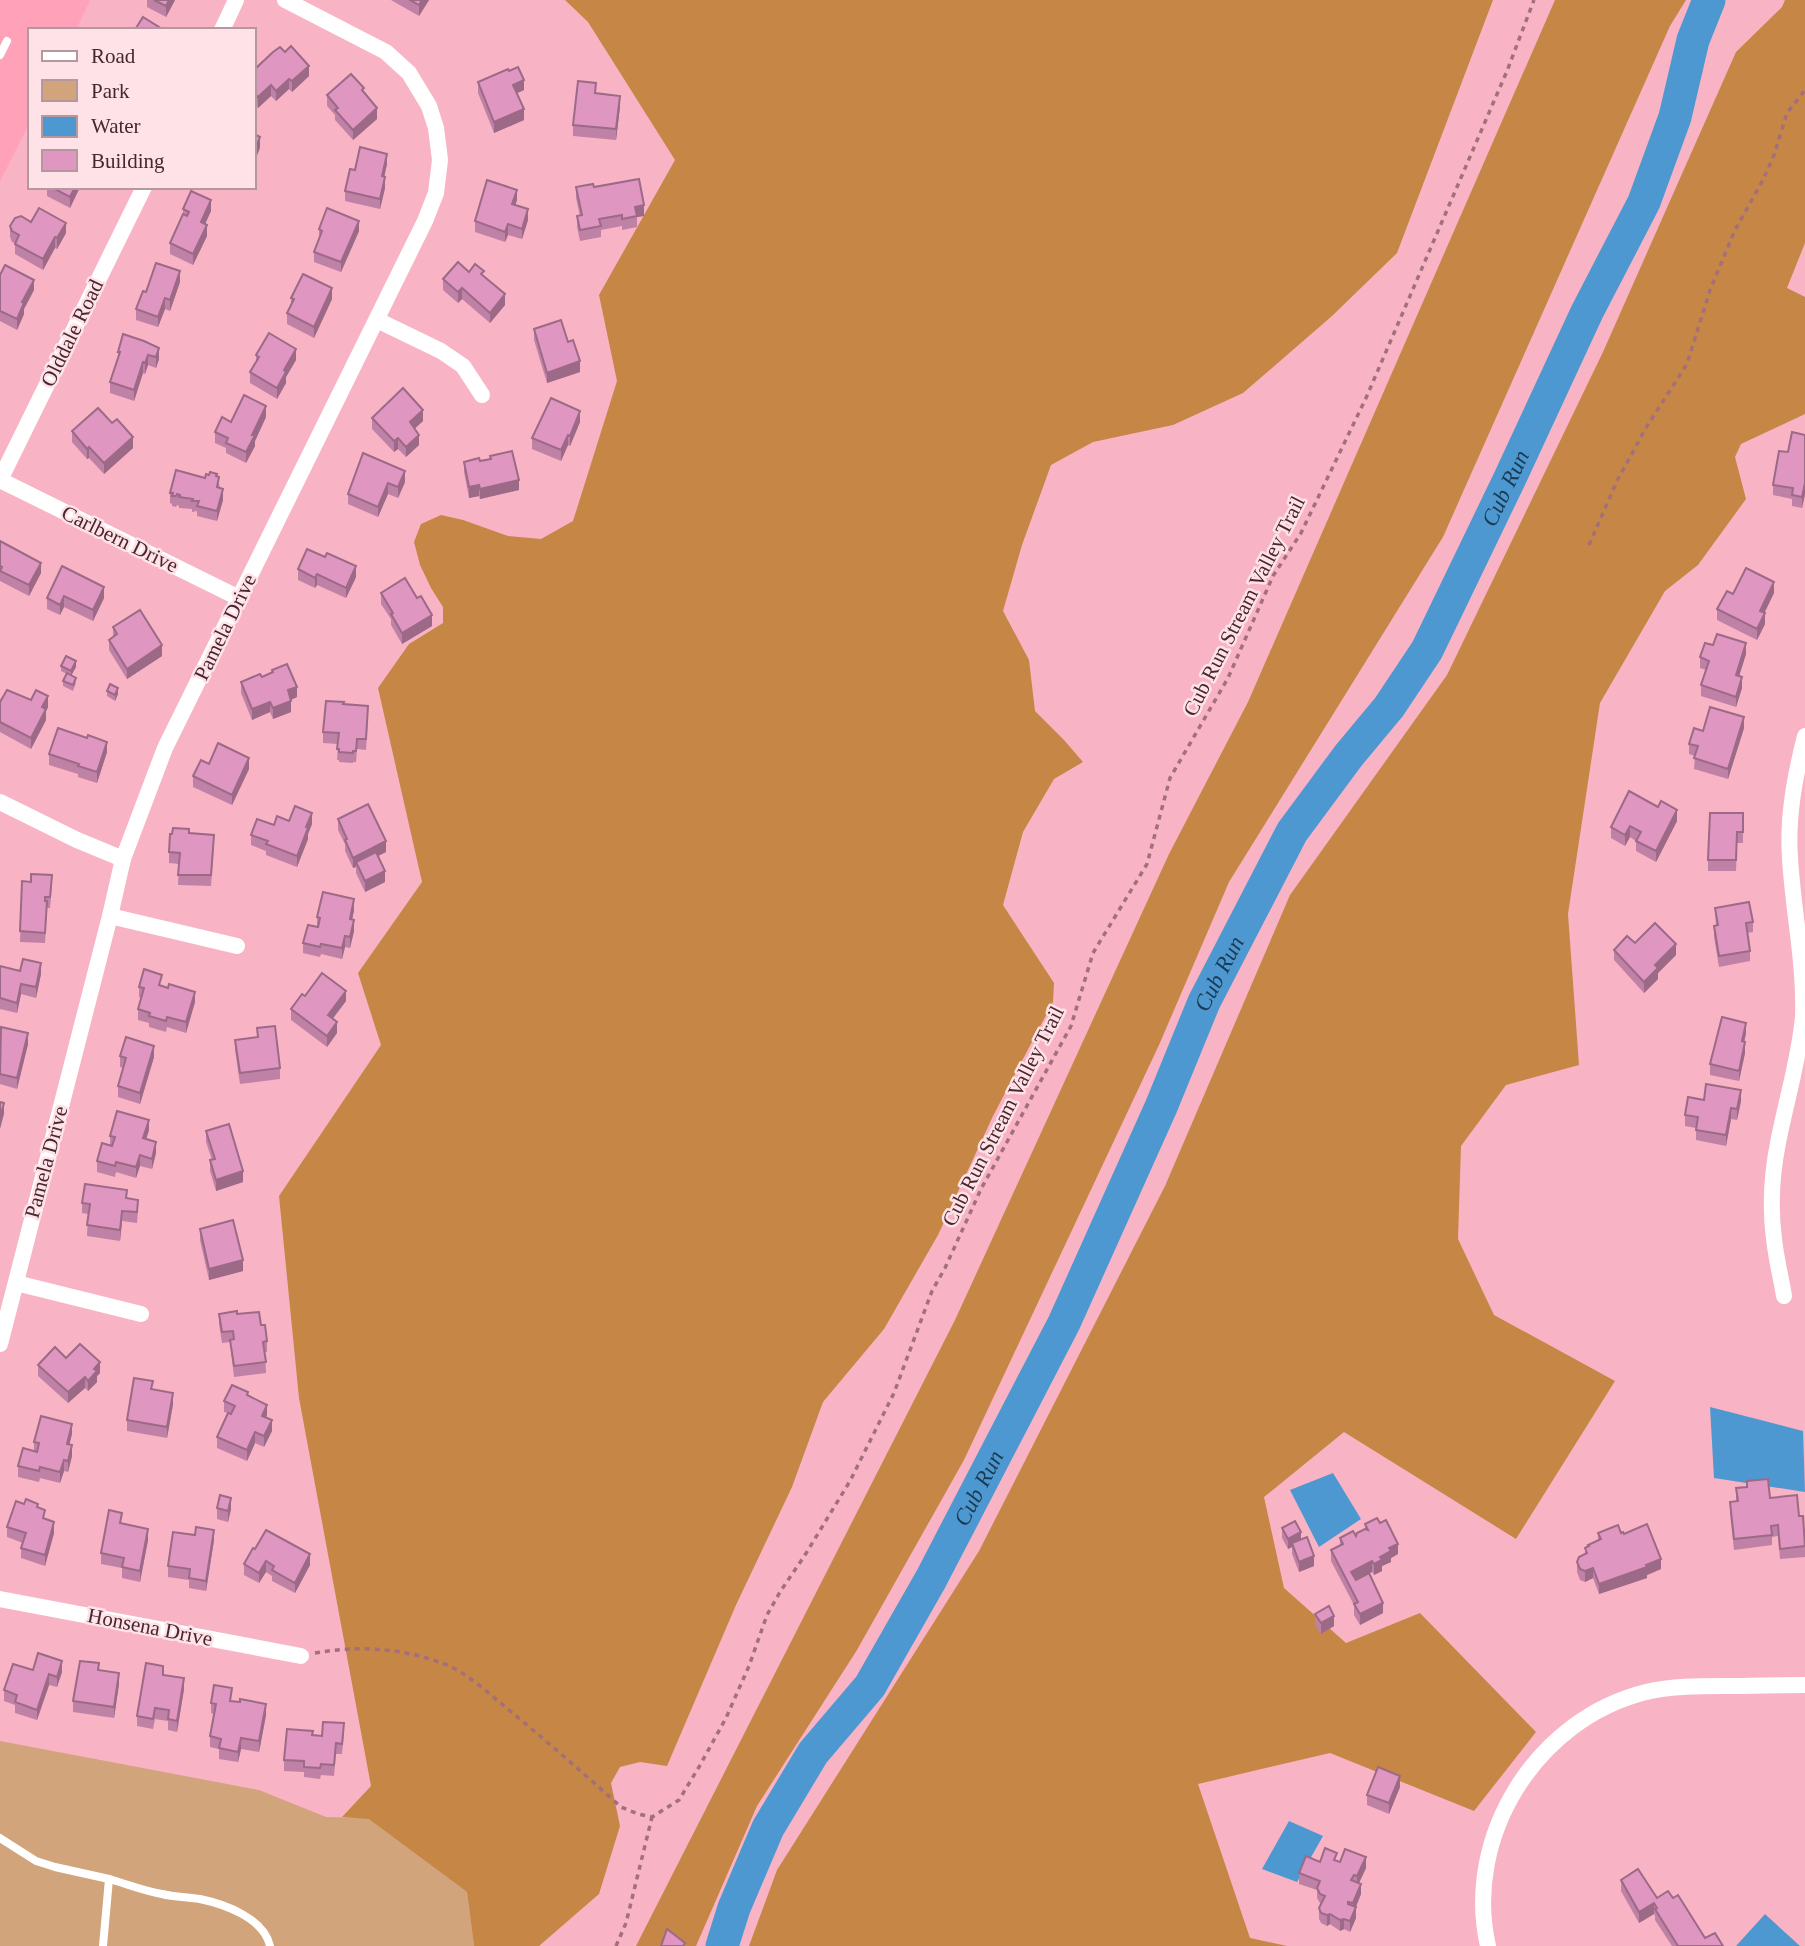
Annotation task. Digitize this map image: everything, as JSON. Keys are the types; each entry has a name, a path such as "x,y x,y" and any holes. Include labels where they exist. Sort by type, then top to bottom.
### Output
{"street":[{"path":"223,28 236,0"},
{"name":"Pamela Drive","path":"0,1343 123,859 165,748 377,320 436,193 440,160 436,128 429,106 409,72 386,52 285,0"},
{"name":"Olddale Road","path":"0,480 143,189"},
{"path":"377,320 441,351 463,366 482,395"},
{"name":"Carlbern Drive","path":"0,480 239,598"},
{"path":"1784,1296 1773,1237 1772,1197 1778,1144 1796,1068 1803,1017 1802,962 1789,854 1791,813 1805,736"},
{"path":"0,802 77,840 123,859"},
{"path":"110,916 237,946"},
{"path":"16,1283 141,1314"},
{"name":"Honsena Drive","path":"0,1599 301,1656"},
{"path":"1488,1946 1484,1885 1494,1835 1517,1786 1544,1751 1569,1729 1613,1703 1647,1692 1687,1686 1805,1685"}],"lane":[{"path":"0,55 7,41"},
{"path":"0,1838 36,1861 55,1867 163,1895 219,1904 244,1916 262,1930 270,1946"},
{"path":"103,1946 109,1879"}],"path":[{"name":"Cub Run Stream Valley Trail","path":"652,1817 679,1800 699,1767 726,1718 749,1666 767,1615 850,1481 894,1393 932,1291 981,1189 1071,1026 1093,953 1147,864 1170,778 1228,678 1273,576 1301,533 1367,398 1507,71 1534,0"},
{"path":"1589,545 1617,481 1686,364 1710,290 1735,230 1763,180 1787,113 1805,90"},
{"path":"301,1656 369,1648 413,1654 449,1666 474,1681 621,1807 652,1817 626,1923 616,1946"}],"shaded area":[{"path":"0,0 90,0 77,28 28,28 28,126 0,181"},
{"path":"565,0 1493,0 1397,253 1332,316 1243,393 1173,425 1093,442 1051,465 1022,545 1003,611 1029,660 1035,711 1083,762 1054,779 1023,832 1003,905 1054,983 1053,1002 993,1116 938,1235 884,1329 823,1402 792,1487 736,1605 667,1766 640,1762 620,1767 611,1783 620,1826 599,1894 539,1946 474,1946 467,1892 369,1819 342,1817 371,1786 299,1398 279,1196 381,1045 358,973 422,882 378,688 409,644 443,623 443,607 420,565 414,542 421,524 441,515 508,536 541,539 573,521 617,381 599,295 675,160 588,22"},
{"path":"1555,0 1686,0 1670,26 1443,537 1229,882 1159,1045 964,1460 857,1650 757,1806 696,1946 636,1946 955,1320 1169,854 1248,702"},
{"path":"1785,0 1805,0 1805,243 1787,288 1805,297 1805,414 1741,444 1735,457 1746,499 1698,565 1665,591 1600,703 1568,914 1579,1065 1506,1085 1461,1146 1458,1239 1494,1315 1615,1381 1516,1539 1344,1432 1264,1497 1284,1588 1346,1643 1420,1613 1536,1732 1474,1811 1330,1753 1198,1784 1250,1938 1287,1946 749,1946 777,1870 979,1551 1165,1186 1290,895 1447,675 1603,352 1736,52 1782,7"}],"green space":[{"path":"0,1741 259,1790 326,1817 369,1818 467,1892 474,1946 0,1946"}],"water":[{"path":"1710,1407 1803,1431 1805,1492 1714,1478"},
{"path":"1333,1473 1361,1519 1319,1547 1290,1490"},
{"path":"1289,1821 1323,1836 1297,1882 1262,1869"},
{"path":"1765,1914 1800,1946 1736,1946"}],"building":[{"path":"154,0 169,0 166,6"},
{"path":"143,17 160,28 136,28"},
{"path":"291,46 309,66 276,91 271,85 258,97 256,68 280,47 285,52"},
{"path":"518,67 524,80 513,85 524,109 494,122 478,82"},
{"path":"351,74 377,108 353,130 335,110 338,108 327,95"},
{"path":"578,81 596,83 595,93 620,96 616,129 573,125"},
{"path":"360,147 387,154 380,199 345,191 350,169 355,170"},
{"path":"639,179 644,205 635,207 637,216 622,219 622,215 599,219 601,226 580,230 577,216 582,215 576,187 593,184 594,187"},
{"path":"487,180 517,190 512,204 528,209 522,229 508,224 505,232 475,221"},
{"path":"55,189 74,189 70,197"},
{"path":"191,191 211,200 201,222 207,225 193,254 170,243 183,214 187,216 189,212 183,209"},
{"path":"39,208 66,223 43,259 15,244 19,235 12,231 10,226 15,218 21,216 31,222"},
{"path":"327,208 359,221 341,262 314,252"},
{"path":"458,262 469,272 475,264 484,271 481,274 505,294 490,313 462,288 458,292 443,279"},
{"path":"156,263 180,271 170,300 165,298 158,317 136,309 143,291 146,292"},
{"path":"5,265 34,280 22,302 24,303 17,319 0,311 0,275"},
{"path":"303,274 332,288 314,327 287,313"},
{"path":"561,320 568,342 573,340 580,361 547,373 534,329"},
{"path":"269,333 296,349 277,388 250,372"},
{"path":"123,334 159,348 156,357 148,355 145,363 143,362 134,390 110,382"},
{"path":"403,388 423,410 410,422 419,435 406,447 398,438 394,441 372,418"},
{"path":"244,395 266,406 246,452 226,443 228,438 215,432 222,417 231,422"},
{"path":"551,398 580,411 561,450 532,438"},
{"path":"98,408 112,423 117,419 133,437 104,463 89,447 87,449 72,431"},
{"path":"1792,432 1805,435 1805,483 1802,497 1792,495 1793,488 1773,485 1779,451 1788,452"},
{"path":"512,451 519,480 480,489 479,485 469,487 464,462 479,458 480,461 491,459 490,456"},
{"path":"363,453 405,471 398,487 388,483 378,507 348,494"},
{"path":"176,470 205,478 210,472 217,474 217,487 223,489 217,511 197,506 199,501 192,501 193,499 179,497 177,494 172,496 173,493 170,493"},
{"path":"0,541 41,563 29,585 0,571"},
{"path":"307,549 325,557 327,553 356,566 346,588 317,574 315,578 298,569"},
{"path":"62,566 104,587 93,610 64,596 60,605 47,598"},
{"path":"1746,568 1774,582 1760,611 1765,613 1757,629 1717,609 1727,591 1733,594"},
{"path":"405,578 417,598 421,596 432,615 402,633 381,593"},
{"path":"140,610 162,645 127,669 109,640 117,634 113,627"},
{"path":"1717,634 1746,643 1736,675 1742,677 1736,697 1701,685 1709,661 1700,657 1705,643 1713,645"},
{"path":"66,656 76,661 71,671 61,666"},
{"path":"287,664 297,687 288,690 291,701 273,708 270,702 252,709 241,682 260,674 262,677"},
{"path":"67,673 76,678 73,685 63,681"},
{"path":"110,684 118,688 115,695 107,691"},
{"path":"7,690 31,700 36,690 48,696 42,707 46,709 31,738 0,722 0,702"},
{"path":"326,701 368,706 366,739 357,739 356,751 353,753 339,752 339,733 323,732"},
{"path":"1710,707 1744,717 1728,769 1694,758 1698,746 1689,744 1694,728 1703,731"},
{"path":"58,728 107,742 97,772 49,754"},
{"path":"218,743 249,758 232,795 193,776 201,760 209,764"},
{"path":"1629,791 1658,807 1661,801 1677,810 1656,851 1636,841 1641,832 1630,826 1625,835 1611,827"},
{"path":"368,804 386,841 353,858 338,819"},
{"path":"295,806 312,813 297,856 251,835 257,819 274,825 277,816 289,821"},
{"path":"1710,813 1743,813 1743,832 1737,832 1736,860 1708,860"},
{"path":"173,828 189,829 189,833 214,835 211,875 178,875 180,853 169,852"},
{"path":"376,852 385,871 365,881 356,862"},
{"path":"31,874 52,875 50,897 45,897 45,933 20,931 22,881 31,882"},
{"path":"323,892 354,899 350,919 354,920 350,937 345,936 342,948 303,943 308,925 318,927 320,918 317,917"},
{"path":"1749,902 1753,922 1746,923 1750,951 1719,956 1714,926 1718,925 1715,908"},
{"path":"1655,923 1676,944 1655,965 1658,968 1644,982 1614,950 1627,936 1635,943"},
{"path":"23,959 41,963 36,987 21,984 17,1003 0,998 0,966 20,971"},
{"path":"144,969 162,975 159,985 168,988 169,984 195,992 186,1022 167,1017 166,1021 149,1016 150,1013 138,1009 144,988 139,987"},
{"path":"322,973 346,991 328,1015 337,1022 327,1036 291,1009 302,994 305,996"},
{"path":"1722,1017 1746,1023 1739,1071 1710,1064"},
{"path":"275,1026 280,1068 240,1073 235,1040 258,1037 257,1028"},
{"path":"1,1027 28,1033 17,1078 0,1074"},
{"path":"126,1037 154,1046 140,1093 118,1086 126,1058 120,1056"},
{"path":"1706,1084 1741,1090 1737,1109 1731,1108 1726,1135 1696,1130 1698,1117 1685,1115 1688,1097 1704,1100"},
{"path":"0,1102 4,1103 0,1118"},
{"path":"117,1111 149,1120 143,1138 156,1142 152,1159 140,1155 136,1167 116,1162 115,1166 97,1161 102,1143 112,1146 115,1137 110,1136"},
{"path":"229,1124 243,1171 216,1180 210,1160 215,1159 206,1131"},
{"path":"85,1184 127,1190 126,1198 138,1200 137,1212 122,1211 120,1230 87,1225 90,1204 82,1203"},
{"path":"233,1220 243,1260 209,1269 200,1229"},
{"path":"237,1311 237,1314 259,1312 261,1325 265,1325 267,1341 263,1342 266,1362 234,1366 230,1340 234,1339 233,1331 222,1332 219,1314"},
{"path":"80,1344 100,1362 94,1369 97,1371 88,1381 85,1377 68,1392 38,1365 55,1347 66,1358"},
{"path":"134,1378 153,1381 151,1389 173,1393 167,1427 127,1420"},
{"path":"232,1385 267,1405 262,1416 272,1420 264,1436 255,1432 247,1450 217,1437 228,1413 231,1414 235,1406 224,1401"},
{"path":"41,1416 72,1424 67,1444 72,1445 68,1461 64,1460 60,1472 40,1467 39,1471 18,1466 23,1448 37,1452 39,1443 34,1442"},
{"path":"1768,1479 1770,1498 1797,1495 1799,1516 1803,1516 1805,1546 1780,1549 1778,1525 1771,1526 1772,1535 1734,1539 1730,1502 1738,1501 1736,1488 1747,1487 1747,1481"},
{"path":"220,1495 231,1498 228,1511 217,1508"},
{"path":"26,1499 45,1510 43,1518 54,1522 45,1555 21,1548 26,1533 7,1527 16,1501 24,1504"},
{"path":"109,1510 122,1513 120,1523 148,1529 140,1571 122,1567 124,1558 101,1553"},
{"path":"1377,1518 1380,1523 1386,1520 1398,1544 1380,1557 1382,1560 1374,1564 1372,1561 1351,1572 1356,1580 1369,1573 1383,1603 1360,1614 1354,1604 1358,1602 1331,1550 1343,1544 1340,1538 1353,1531 1356,1536 1365,1529 1368,1530 1365,1524"},
{"path":"1295,1521 1301,1532 1288,1539 1282,1528"},
{"path":"1647,1524 1661,1559 1646,1565 1647,1567 1599,1584 1593,1568 1585,1571 1580,1569 1577,1562 1579,1557 1587,1553 1585,1548 1588,1545 1601,1539 1598,1533 1618,1525 1624,1534"},
{"path":"196,1527 214,1530 206,1581 189,1578 190,1569 168,1566 173,1532 195,1535"},
{"path":"266,1530 310,1554 295,1583 272,1570 274,1566 266,1561 259,1573 244,1564"},
{"path":"1307,1537 1314,1556 1299,1562 1292,1543"},
{"path":"1329,1606 1334,1616 1321,1623 1315,1614"},
{"path":"38,1653 62,1661 57,1677 49,1674 37,1710 15,1702 17,1695 4,1690 13,1664 33,1670"},
{"path":"80,1661 99,1663 98,1670 119,1673 114,1707 73,1701"},
{"path":"146,1663 163,1666 163,1675 184,1678 177,1721 168,1719 169,1710 155,1708 153,1719 137,1716"},
{"path":"214,1685 232,1688 230,1701 240,1702 240,1699 266,1704 259,1741 241,1738 238,1752 219,1748 221,1739 210,1736 216,1704 211,1703"},
{"path":"323,1722 344,1723 342,1744 336,1743 334,1765 304,1767 304,1761 284,1760 287,1729 313,1731 312,1735 322,1736"},
{"path":"1378,1767 1400,1776 1389,1803 1367,1795"},
{"path":"1325,1848 1337,1853 1334,1860 1340,1862 1345,1849 1366,1857 1357,1876 1354,1875 1351,1880 1361,1884 1353,1903 1348,1902 1356,1907 1350,1921 1321,1913 1319,1908 1325,1896 1320,1894 1317,1888 1320,1881 1299,1873 1306,1856 1320,1862"},
{"path":"1638,1869 1657,1898 1668,1891 1673,1898 1678,1895 1705,1938 1715,1933 1723,1946 1678,1946 1654,1903 1639,1912 1621,1880"},
{"path":"667,1929 685,1943 683,1946 661,1946"}],"waterway":[{"name":"Cub Run","path":"722,1946 734,1908 768,1828 813,1753 870,1686 931,1579 1064,1323 1161,1107 1204,1002 1292,832 1349,755 1389,707 1427,650 1587,312 1644,202 1675,117 1693,40 1709,0"}]}
